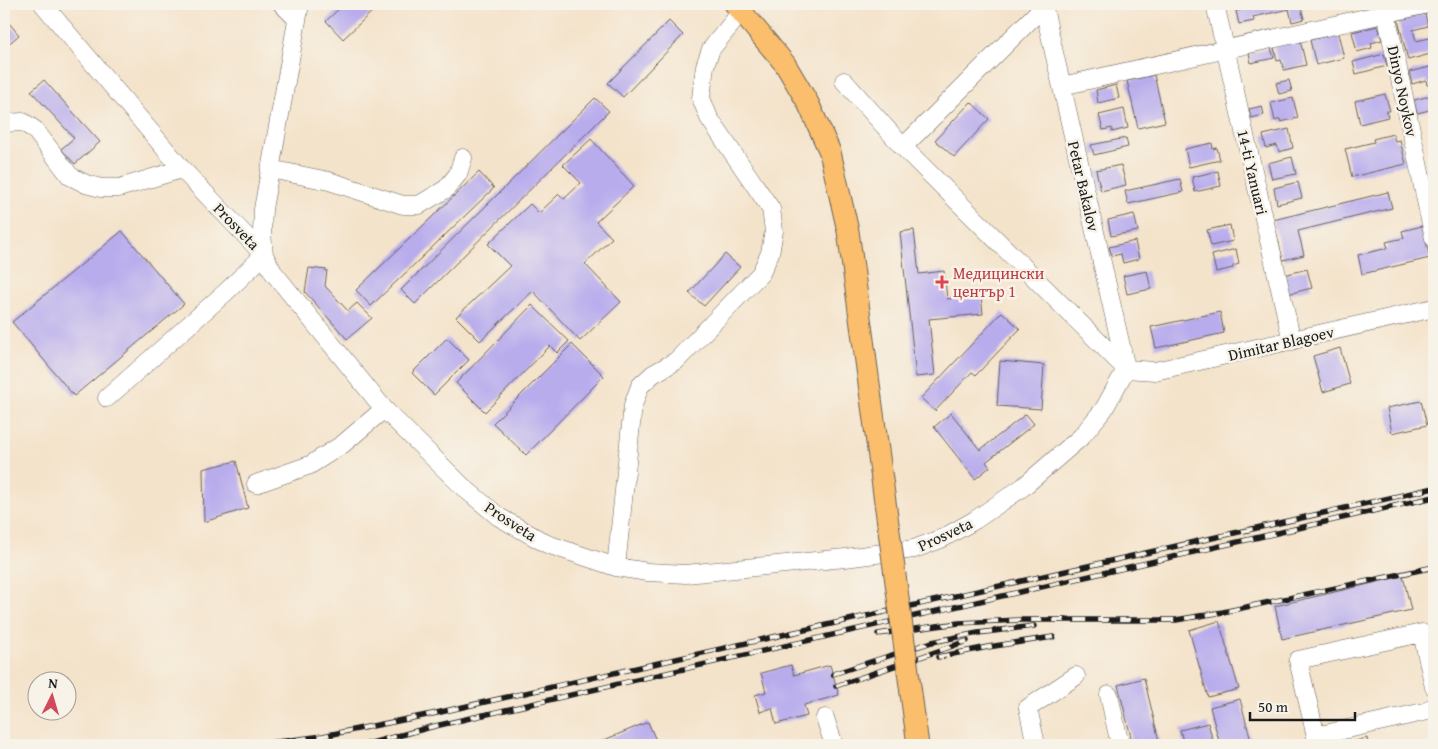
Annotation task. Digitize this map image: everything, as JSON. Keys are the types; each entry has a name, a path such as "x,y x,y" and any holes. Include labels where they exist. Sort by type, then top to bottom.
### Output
{"main road":[{"path":"738,7 785,64 808,103 830,152 848,230 918,745"}],"street":[{"path":"108,398 228,291 264,254 262,233 263,209 299,11 282,4"},
{"name":"14-ti Yanuari","path":"1215,4 1292,341"},
{"path":"1062,86 1226,50 1385,8 1428,4"},
{"path":"903,147 1043,5"},
{"name":"Petar Bakalov","path":"1043,5 1126,369"},
{"name":"Prosveta","path":"49,6 182,169 264,254 273,272 384,409 464,488 499,517 547,544 616,568 686,574 914,549 943,538 975,520 1024,487 1081,437 1104,409 1126,369"},
{"path":"616,568 633,406 640,386 653,374 676,361 761,273 770,253 774,231 771,209 709,118 701,98 705,66 711,49 738,7"},
{"name":"Dinyo Noykov","path":"1385,8 1429,190 1434,238"},
{"path":"844,81 903,147 1126,369"},
{"path":"4,123 23,122 35,130 70,176 86,184 101,188 119,188 182,169"},
{"path":"270,169 328,181 403,205 419,205 446,189 458,174 463,158"},
{"name":"Dimitar Blagoev","path":"1126,369 1155,371 1434,308"},
{"path":"256,484 310,465 343,444 384,409"},
{"path":"1434,687 1422,633 1298,660 1317,741 1428,711 1434,706"},
{"path":"1036,745 1028,708 1076,676"},
{"path":"1109,695 1116,744"},
{"path":"825,718 834,745"}],"building":[{"path":"344,4 374,4 377,7 343,39 326,21"},
{"path":"1265,4 1300,4 1304,19 1292,22 1289,9 1253,17 1254,21 1239,24 1236,11"},
{"path":"1425,14 1428,26 1413,30 1416,41 1434,37 1434,53 1408,60 1398,20"},
{"path":"4,17 19,35 4,48"},
{"path":"669,21 683,35 623,97 608,83"},
{"path":"1378,26 1382,40 1371,43 1372,48 1357,52 1352,32"},
{"path":"1338,33 1344,58 1316,65 1310,40"},
{"path":"1300,40 1306,65 1284,70 1281,60 1277,61 1274,47"},
{"path":"1271,48 1274,58 1251,63 1249,53"},
{"path":"1384,54 1387,66 1356,74 1353,62"},
{"path":"1434,66 1434,84 1427,85 1426,80 1412,84 1409,72"},
{"path":"1154,75 1165,122 1138,128 1127,81"},
{"path":"44,80 100,142 75,164 61,149 74,138 31,91"},
{"path":"1289,80 1292,91 1279,94 1276,83"},
{"path":"1116,85 1119,98 1098,103 1096,90"},
{"path":"1385,94 1390,111 1386,111 1388,117 1360,124 1355,101"},
{"path":"1434,95 1434,109 1417,113 1414,100"},
{"path":"595,98 609,111 415,304 401,290"},
{"path":"1293,98 1298,118 1281,122 1280,119 1275,121 1271,103"},
{"path":"971,102 989,119 954,157 935,140"},
{"path":"1262,106 1264,115 1251,118 1249,109"},
{"path":"1124,109 1128,128 1112,132 1112,128 1103,130 1099,115"},
{"path":"1289,129 1293,148 1279,152 1277,145 1266,148 1263,135"},
{"path":"1393,134 1395,141 1400,140 1406,164 1352,177 1345,149 1374,142 1373,139"},
{"path":"1126,138 1128,147 1094,155 1091,145"},
{"path":"591,139 634,186 596,222 612,238 585,264 621,302 580,341 533,291 480,341 456,317 510,266 488,244 530,204 539,213 559,194 564,199 581,183 563,165"},
{"path":"1212,143 1213,149 1217,148 1220,160 1189,167 1185,149"},
{"path":"1292,157 1296,174 1272,179 1268,163"},
{"path":"1121,165 1126,185 1101,191 1096,170"},
{"path":"1218,171 1221,186 1195,192 1192,177"},
{"path":"479,172 494,188 371,306 356,290"},
{"path":"1180,179 1183,192 1128,204 1125,191"},
{"path":"1298,182 1302,198 1277,204 1274,188"},
{"path":"1388,192 1392,208 1298,231 1304,255 1283,260 1273,220"},
{"path":"1134,214 1138,231 1111,236 1108,220"},
{"path":"1230,225 1233,241 1211,246 1207,230"},
{"path":"1422,226 1430,258 1362,274 1358,255 1388,248 1386,242 1404,238 1402,231"},
{"path":"914,230 919,274 944,271 947,299 981,295 983,314 929,319 935,375 916,377 900,232"},
{"path":"122,231 184,304 74,396 12,322"},
{"path":"1135,241 1139,259 1123,263 1121,254 1112,256 1109,247"},
{"path":"1236,249 1239,264 1233,266 1233,268 1216,272 1212,255"},
{"path":"725,254 740,267 704,306 689,293"},
{"path":"309,268 327,270 325,286 348,311 357,303 372,318 347,339 305,292"},
{"path":"1307,269 1312,288 1288,294 1284,275"},
{"path":"1147,271 1151,289 1127,294 1123,276"},
{"path":"532,305 569,341 557,353 550,346 485,412 456,383"},
{"path":"1002,312 1020,329 976,375 972,372 935,411 921,398"},
{"path":"1220,312 1224,333 1156,348 1151,327"},
{"path":"447,338 469,360 434,395 412,373"},
{"path":"572,344 604,376 526,455 493,423"},
{"path":"1340,348 1350,384 1323,392 1313,356"},
{"path":"1000,361 1044,365 1041,409 997,406"},
{"path":"1421,401 1427,425 1392,433 1387,408"},
{"path":"951,413 980,450 1026,414 1034,424 986,462 990,467 975,479 934,427"},
{"path":"236,461 248,508 204,522 203,469"},
{"path":"1403,576 1411,610 1282,639 1275,606"},
{"path":"1219,621 1239,689 1208,697 1189,630"},
{"path":"791,665 794,675 830,665 839,695 804,705 807,716 776,724 772,708 760,712 755,695 766,692 761,673"},
{"path":"1144,678 1160,745 1133,745 1118,685"},
{"path":"1240,699 1252,745 1220,745 1210,707"},
{"path":"648,722 658,745 592,745"},
{"path":"1208,723 1214,745 1184,745 1180,730"},
{"path":"1367,738 1368,745 1341,745"}],"railway":[{"path":"253,745 323,736 432,714 1434,488"},
{"path":"364,745 431,727 1434,497"},
{"path":"878,634 959,623 1019,620 1176,620 1223,612 1434,567"},
{"path":"833,674 932,642 978,633 1034,626"},
{"path":"938,657 1053,637"},
{"path":"836,686 967,641"}],"place":[{"name":"Медицински център 1","path":"942,282"}]}
